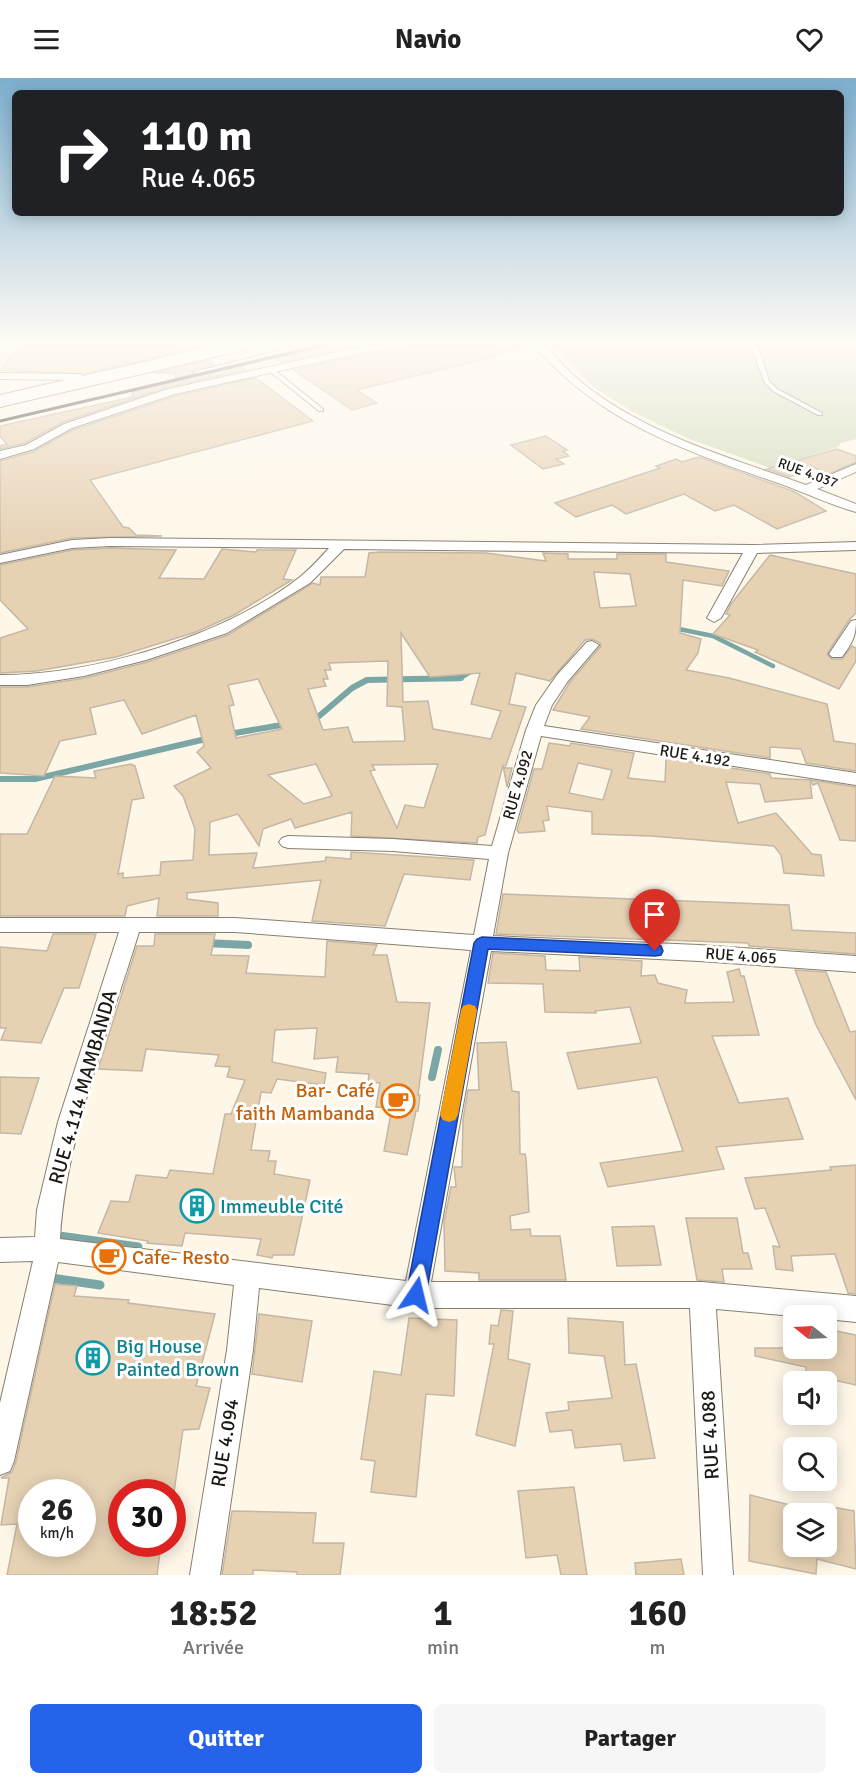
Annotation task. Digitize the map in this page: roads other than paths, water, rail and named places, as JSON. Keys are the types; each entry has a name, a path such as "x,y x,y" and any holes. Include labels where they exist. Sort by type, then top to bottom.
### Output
{"street":[{"path":"0,455 30,447 60,429 111,411"},
{"name":"RUE 4.037","path":"618,411 691,448 808,488 856,508"},
{"path":"808,488 856,468"},
{"path":"0,559 72,544 110,542 752,549 856,546"},
{"path":"0,680 69,674 128,661 222,630 305,580 339,546"},
{"path":"714,618 752,549"},
{"path":"837,654 856,624"},
{"name":"RUE 4.092","path":"416,1295 499,853 534,730 544,705 562,678 592,645"},
{"name":"RUE 4.192","path":"534,730 856,779"},
{"path":"288,842 393,845 499,853"},
{"name":"RUE 4.065","path":"0,925 235,926 482,943 699,952 856,964"},
{"name":"RUE 4.114 MAMBANDA","path":"0,1461 45,1272 49,1210 69,1122 131,927"},
{"path":"0,1250 47,1249 416,1295 702,1295 856,1309"},
{"name":"RUE 4.094","path":"205,1575 240,1350 248,1274"},
{"name":"RUE 4.088","path":"702,1295 718,1575"}],"lane":[{"path":"814,411 820,414"}],"waterway":[{"path":"674,628 713,636 773,666"},
{"path":"461,678 472,671"},
{"path":"311,719 318,717 352,688 367,680 461,678"},
{"path":"421,679 461,678"},
{"path":"229,734 287,724"},
{"path":"0,779 35,779 210,738"},
{"path":"205,943 248,945"},
{"path":"432,1077 438,1050"},
{"path":"52,1235 138,1247"},
{"path":"50,1282 51,1278 100,1285"}],"railway":[{"path":"0,421 43,411"}],"place":[{"name":"Bar- Café faith Mambanda","path":"398,1101"},
{"name":"Immeuble Cité","path":"197,1206"},
{"name":"Cafe- Resto","path":"109,1257"},
{"name":"Big House Painted Brown","path":"93,1358"}]}
